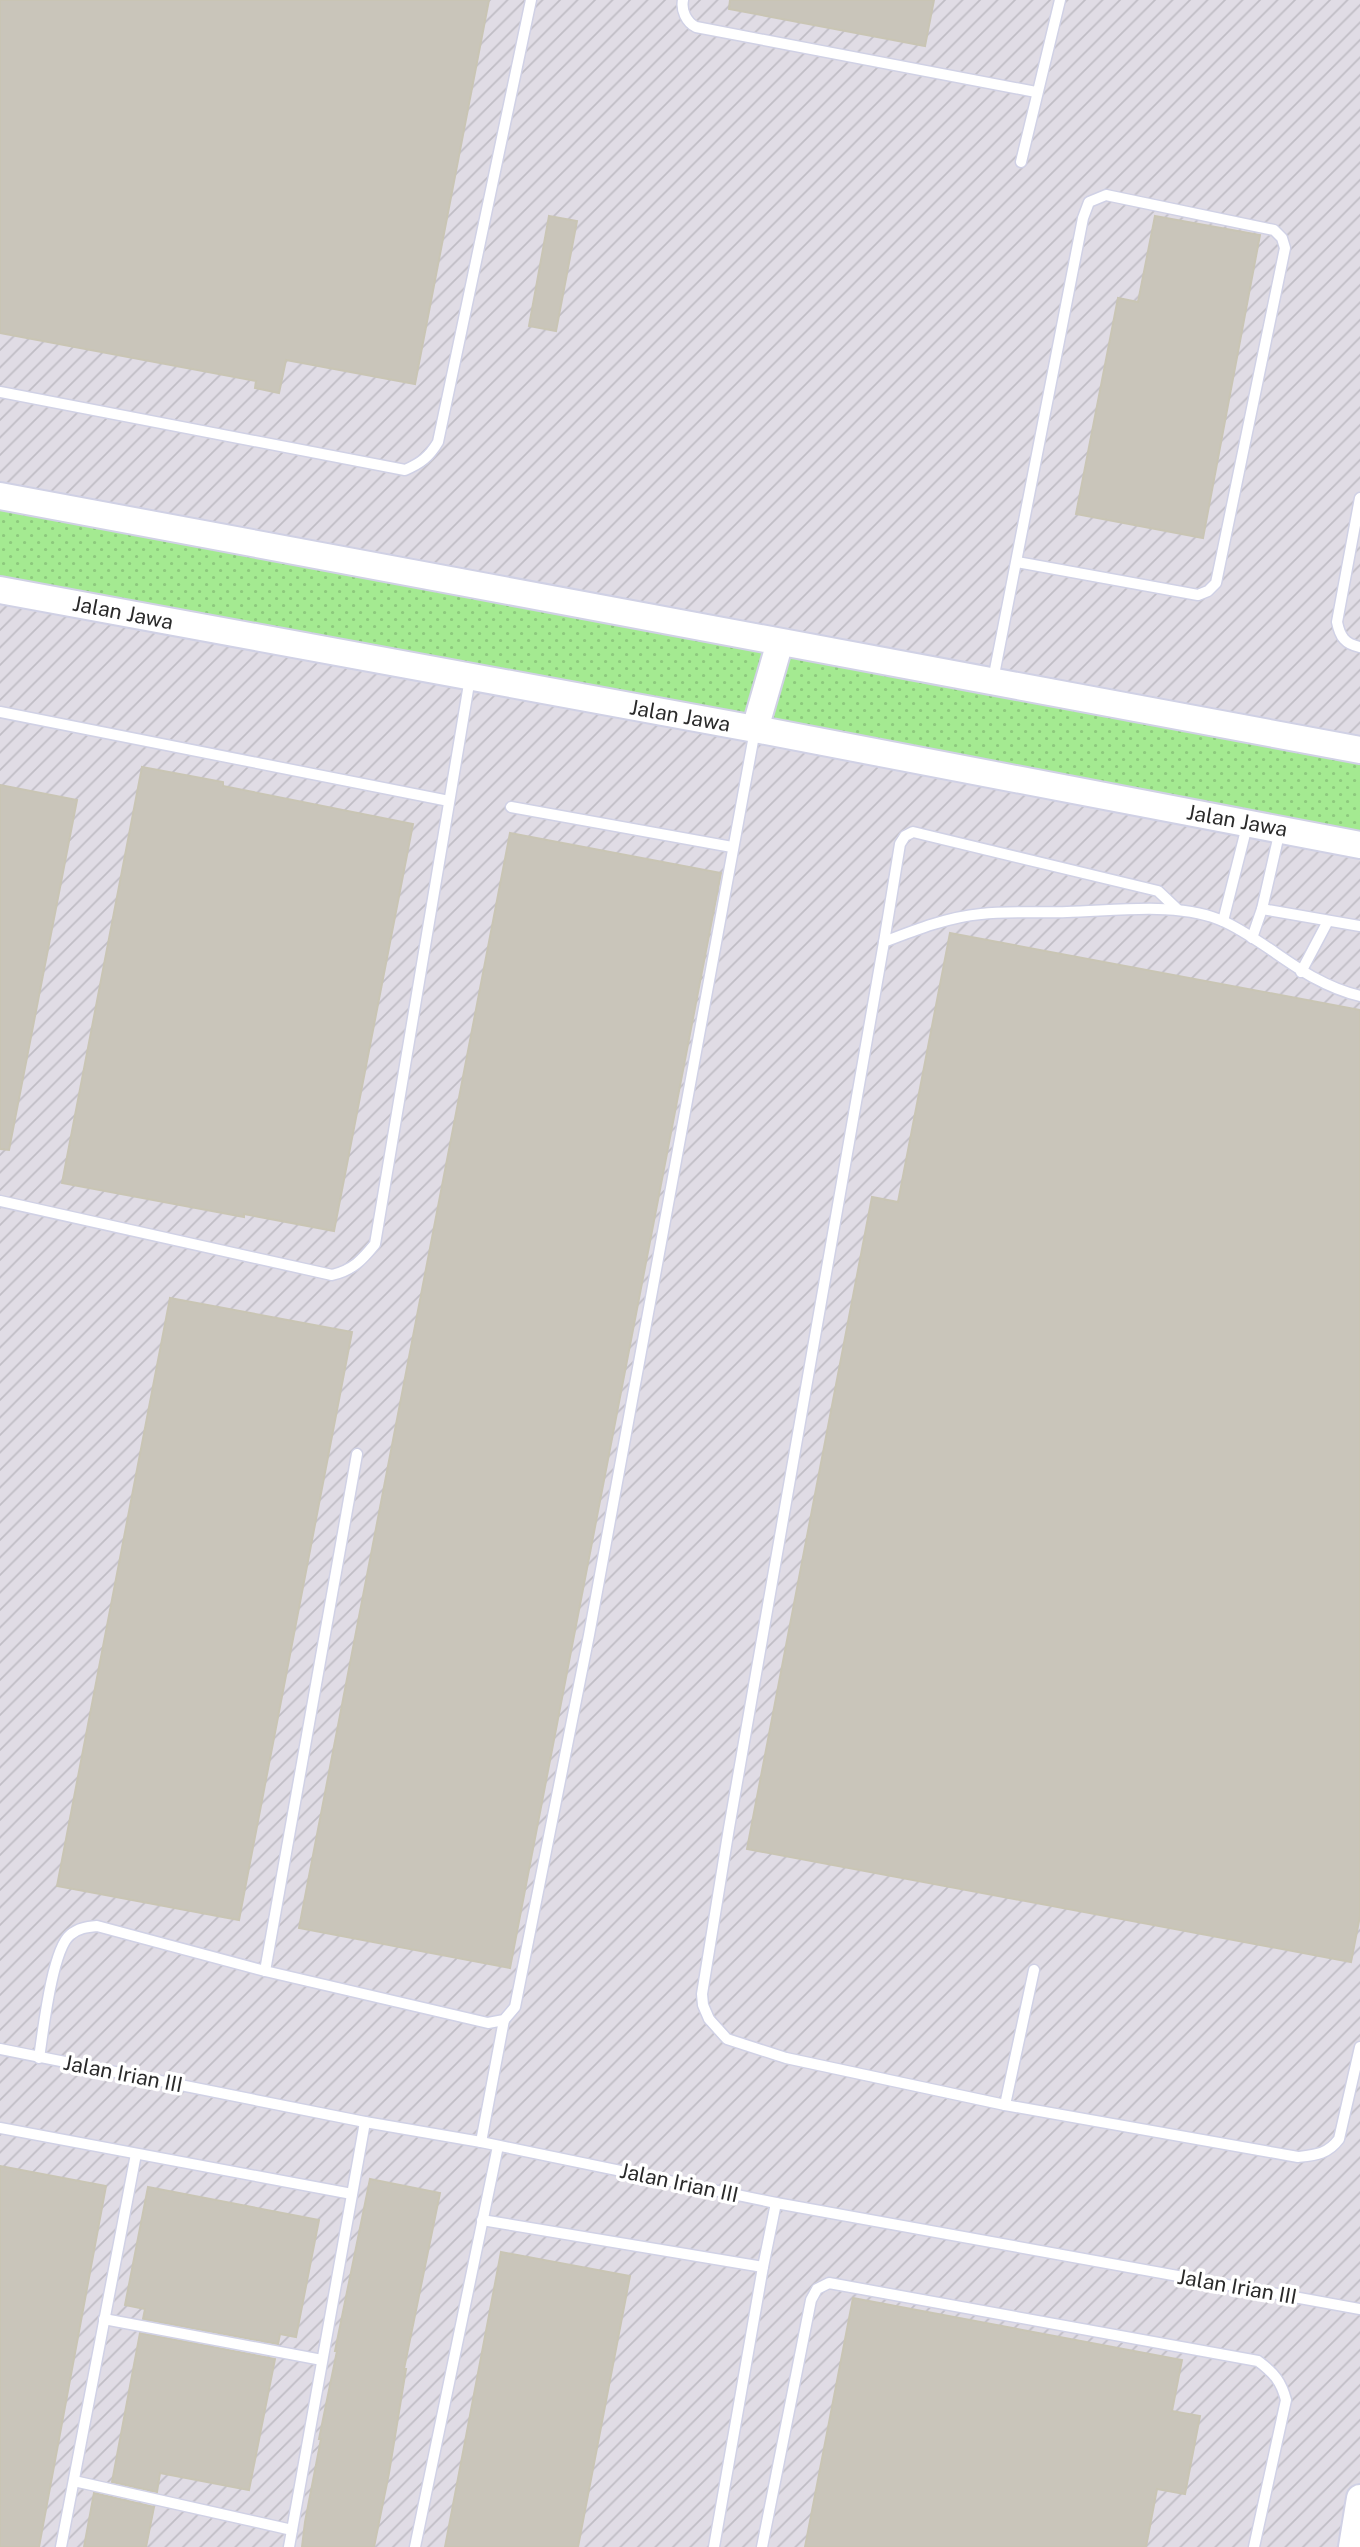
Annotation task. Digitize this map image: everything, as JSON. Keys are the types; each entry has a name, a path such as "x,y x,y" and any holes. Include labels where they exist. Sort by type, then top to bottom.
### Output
{"street":[{"path":"0,496 1360,750"},
{"name":"Jalan Jawa","path":"0,590 755,729 1360,845"},
{"path":"755,729 780,642"},
{"path":"1352,2547 1360,2498"}],"lane":[{"path":"0,392 404,470 420,464 431,455 439,442 531,0"},
{"path":"682,0 687,19 696,27 1036,92"},
{"path":"1021,162 1060,0"},
{"path":"993,680 1083,218 1089,202 1106,195 1274,230 1282,238 1285,248 1216,583 1208,591 1198,595 1017,562"},
{"path":"1360,498 1337,622 1340,635 1350,645 1360,647"},
{"path":"0,1201 332,1275 347,1272 359,1265 375,1244 470,678"},
{"path":"0,712 449,801"},
{"path":"481,2142 505,2020 515,2007 589,1635 755,729"},
{"path":"511,807 732,847"},
{"path":"1223,921 1247,824"},
{"path":"1252,938 1262,909 1280,829"},
{"path":"1177,909 1158,891 913,832 905,836 900,844 731,1815 702,1994 703,2005 709,2019 727,2039 786,2059 1005,2105 1298,2157 1320,2155 1332,2148 1339,2139 1360,2047"},
{"path":"884,942 914,930 980,914 1177,909 1223,921 1301,972 1346,993 1360,996"},
{"path":"1262,909 1360,926"},
{"path":"1301,972 1328,921"},
{"path":"265,1971 357,1454"},
{"path":"39,2058 59,1951 69,1935 82,1928 97,1926 265,1971 488,2023 505,2020"},
{"path":"1005,2105 1034,1970"},
{"name":"Jalan Irian III","path":"0,2049 365,2122 481,2142 776,2203 1360,2309"},
{"path":"289,2547 365,2122"},
{"path":"0,2129 352,2194"},
{"path":"415,2547 498,2146"},
{"path":"61,2547 135,2154"},
{"path":"714,2547 776,2203"},
{"path":"482,2221 763,2267"},
{"path":"762,2547 811,2300 817,2289 829,2283 1258,2361 1275,2373 1286,2400 1254,2547"},
{"path":"104,2319 322,2360"},
{"path":"74,2481 292,2530"}],"shaded area":[{"path":"0,0 1360,0 1360,2547 0,2547"}],"green space":[{"path":"0,496 1360,752 1360,845 0,590"}],"building":[{"path":"0,0 489,0 415,384 286,360 279,393 255,388 256,381 0,333"},
{"path":"730,0 934,0 925,46 729,9"},
{"path":"549,216 577,221 556,331 529,326"},
{"path":"1155,216 1260,235 1203,538 1076,514 1118,298 1138,302"},
{"path":"142,767 413,824 334,1231 62,1183"},
{"path":"0,785 77,800 9,1150 0,1149"},
{"path":"510,833 721,873 510,1968 299,1928"},
{"path":"950,933 1360,1010 1360,1916 1351,1962 747,1849 872,1197 898,1202"},
{"path":"170,1298 352,1332 239,1920 57,1886"},
{"path":"0,2166 106,2186 39,2547 0,2547"},
{"path":"370,2179 440,2193 404,2369 389,2473 374,2547 302,2547 335,2351"},
{"path":"148,2187 319,2220 296,2337 280,2334 278,2344 143,2319 145,2309 125,2305"},
{"path":"501,2252 630,2276 578,2547 445,2547"},
{"path":"853,2298 1182,2360 1172,2411 1200,2416 1185,2494 1157,2489 1146,2547 805,2547"},
{"path":"140,2333 275,2359 249,2490 160,2473 157,2492 112,2482"},
{"path":"94,2493 154,2507 146,2547 84,2547"}]}
